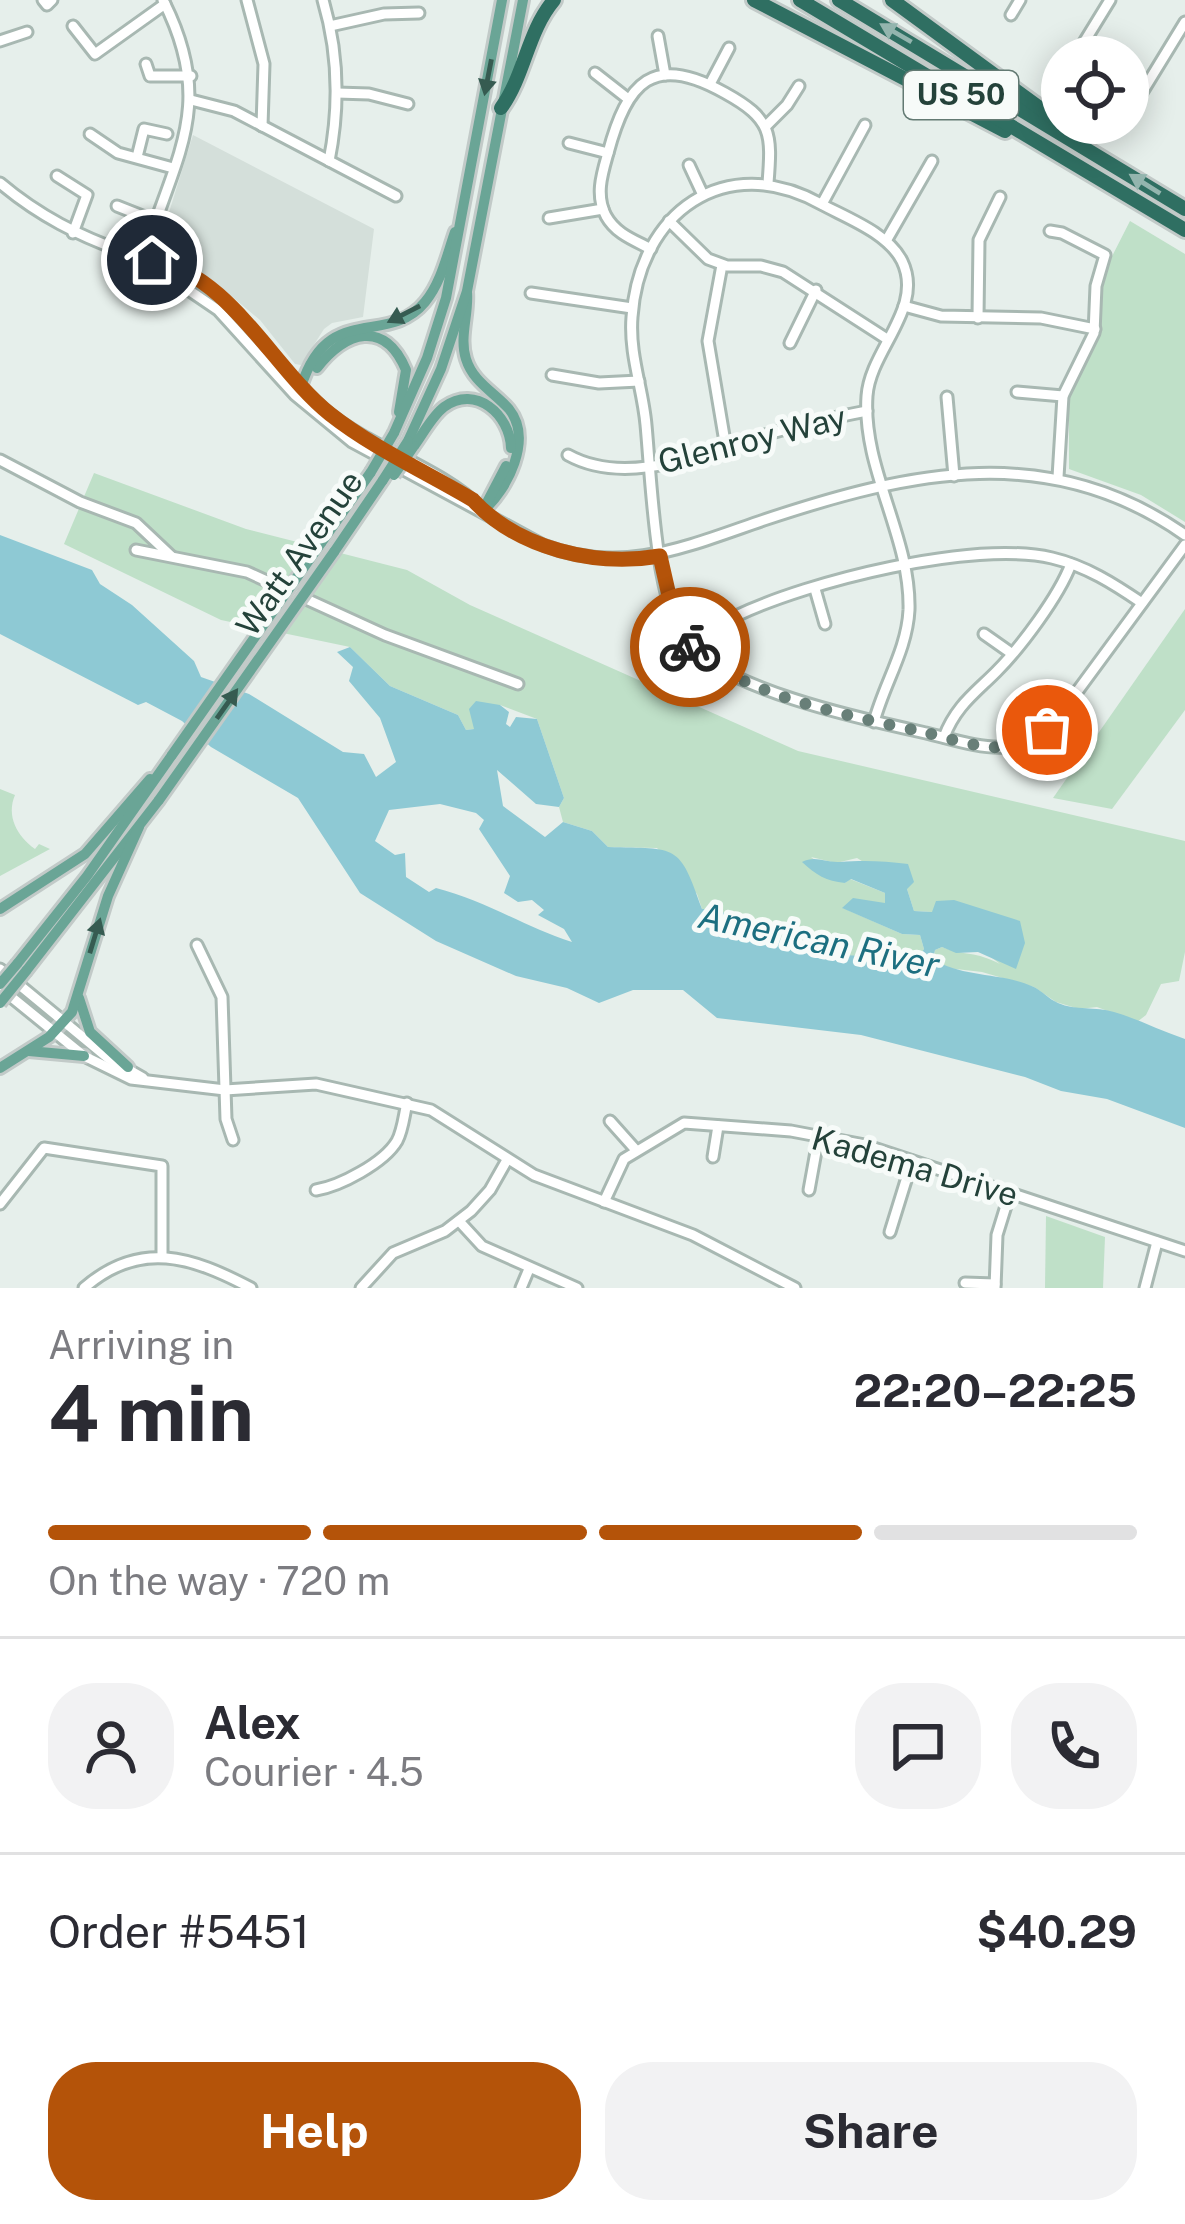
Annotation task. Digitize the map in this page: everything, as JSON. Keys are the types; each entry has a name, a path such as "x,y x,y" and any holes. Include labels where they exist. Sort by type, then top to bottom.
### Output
{"highway":[{"path":"501,108 514,91 536,27 554,0"},
{"path":"754,0 1122,191"},
{"name":"US 50","path":"800,0 1185,230"},
{"name":"US 50","path":"839,0 1185,208"},
{"path":"892,0 1042,108 1104,159"}],"main road":[{"name":"Watt Avenue","path":"0,1004 144,790 371,472 405,413 437,327 459,241 502,0"},
{"path":"483,511 495,501 512,466 518,450 518,425 466,361 467,291 523,0"},
{"path":"301,387 330,339 351,328 397,321 424,303 439,277 461,213"},
{"path":"411,443 467,291"},
{"path":"301,387 335,346 356,336 378,338 390,345 406,370 394,433"},
{"path":"411,443 445,407 464,400 494,408 504,420 511,443 506,467 483,511"},
{"name":"Watt Avenue","path":"0,985 21,967 140,827 411,443"},
{"path":"0,909 85,854 144,790"},
{"path":"0,1068 59,1026 78,994 108,896 140,827"},
{"path":"78,994 90,1032 128,1067"},
{"path":"26,1051 84,1055"}],"street":[{"path":"247,0 264,64 262,126"},
{"path":"323,0 338,93 329,161"},
{"path":"1011,15 1020,0"},
{"path":"1088,36 1110,0"},
{"path":"73,26 95,54 164,2 184,45 191,100 143,259"},
{"path":"330,26 384,14 419,13"},
{"path":"1149,81 1185,22"},
{"path":"0,41 27,32"},
{"path":"658,35 665,75"},
{"path":"710,84 730,48"},
{"path":"146,64 150,76 190,76"},
{"path":"596,74 627,98"},
{"path":"651,249 618,230 603,209 600,190 627,98 642,84 665,75 685,75 754,110 770,140 768,184"},
{"path":"766,126 788,105 799,86"},
{"path":"338,93 369,94 408,104"},
{"path":"191,100 221,106 396,196"},
{"path":"822,204 865,125"},
{"path":"137,157 144,129 167,134"},
{"path":"90,134 118,153 173,168"},
{"path":"569,143 608,153"},
{"path":"886,242 932,161"},
{"path":"689,165 703,195"},
{"path":"57,176 87,195 74,233"},
{"path":"0,183 33,210 74,233 188,275 231,308 301,387 344,424 473,500 483,511"},
{"path":"874,722 907,631 909,604 867,411 869,380 904,306 906,272 886,242 794,190 768,184 732,185 703,195 669,221 651,249 632,308 632,343 660,556 675,622 690,647 705,659 795,700 874,722 1003,748 1039,736 1054,723 1185,545"},
{"path":"978,318 978,250 1000,197"},
{"path":"117,206 154,221"},
{"path":"549,218 603,209"},
{"path":"669,221 694,250 722,265 772,268 816,290 887,339"},
{"path":"1050,231 1105,255 1096,286 1095,328 1063,396 1058,477"},
{"path":"143,259 238,329 291,391 339,433 403,472 543,545 571,554 621,560 660,556 785,513 883,488 1002,472 1058,477 1128,501 1185,536"},
{"path":"722,265 708,330 726,448"},
{"path":"790,343 816,290"},
{"path":"190,291 201,291 231,308"},
{"path":"531,293 632,308"},
{"path":"904,306 940,316 1041,318 1095,328"},
{"path":"552,375 599,383 639,381"},
{"path":"1017,392 1063,396"},
{"path":"946,397 954,476"},
{"name":"Glenroy Way","path":"568,455 592,464 678,463 798,426 867,411"},
{"path":"0,460 80,502 144,527 172,557"},
{"path":"136,550 247,572 385,635 518,684"},
{"path":"690,647 737,615 815,589 904,565 1016,554 1071,564 1106,579 1142,604"},
{"path":"944,737 964,700 1011,653 1071,564"},
{"path":"815,589 825,624"},
{"path":"984,634 1011,653"},
{"path":"197,945 222,997 226,1119 233,1140"},
{"path":"0,969 84,1055 125,1077 225,1090 316,1084 442,1114 507,1160 554,1184 693,1235 795,1288"},
{"path":"0,985 144,1079"},
{"path":"316,1190 340,1182 390,1150 399,1138 407,1103"},
{"path":"604,1202 615,1171 635,1149 610,1121"},
{"name":"Kadema Drive","path":"635,1149 680,1124 819,1135 1185,1251"},
{"path":"713,1157 718,1126"},
{"path":"809,1190 819,1135"},
{"path":"0,1204 44,1148 162,1166 162,1257"},
{"path":"361,1288 393,1253 459,1222 490,1190 507,1160"},
{"path":"890,1232 912,1161"},
{"path":"965,1283 995,1286 998,1235 1010,1193"},
{"path":"459,1222 482,1246 577,1288"},
{"path":"1144,1288 1157,1242"},
{"path":"84,1288 114,1268 162,1257 205,1264 251,1288"},
{"path":"521,1288 529,1269"}],"shaded area":[{"path":"193,135 374,229 363,317 324,329 301,365 295,364 260,320 217,284 157,251"}],"green space":[{"path":"1130,221 1185,254 1185,522 1141,495 1069,469 1069,400 1101,326 1102,276"},
{"path":"94,473 246,529 407,570 470,605 798,751 1185,841 1185,952 1179,981 1161,984 1146,1015 1137,1022 1097,1007 1079,1009 1056,1002 1034,987 982,972 947,968 933,959 935,950 942,947 1000,964 932,912 914,911 907,889 857,858 836,863 811,857 845,883 850,879 885,893 885,904 843,908 902,934 920,935 924,949 917,960 808,953 716,909 702,909 697,894 657,848 608,847 592,831 563,822 559,807 564,798 537,719 500,705 474,729 466,730 458,715 390,686 350,647 221,620 64,544"},
{"path":"1185,609 1185,710 1112,809 1053,798"},
{"path":"0,789 15,795 13,818 23,838 35,849 39,844 50,849 0,876"},
{"path":"1046,1216 1105,1237 1103,1288 1045,1288"}],"water":[{"path":"0,535 92,570 100,584 132,605 194,661 201,677 249,694 343,752 364,754 376,777 396,762 380,718 349,681 353,667 337,652 350,647 390,686 458,715 466,730 474,729 469,709 476,701 500,705 509,712 506,724 510,727 516,717 537,719 564,798 559,807 536,804 497,770 503,806 545,837 563,822 592,831 608,847 673,854 687,872 702,909 716,909 808,953 917,959 924,949 920,935 902,934 842,908 853,898 885,903 885,893 851,879 845,883 827,879 802,862 908,864 914,882 907,889 914,911 932,912 936,901 954,900 1020,921 1025,943 1016,969 978,952 956,953 942,947 935,950 933,959 957,969 1022,982 1065,1005 1114,1012 1185,1039 1185,1128 1107,1099 1061,1091 1025,1077 861,1035 717,1018 683,990 633,990 599,1003 567,988 516,976 436,941 360,893 298,798 211,747 182,721 146,702 138,705 0,634","holes":["440,804 476,813 484,820 479,829 510,876 504,893 518,902 532,900 544,910 538,915 564,929 572,942 454,893 436,888 429,892 406,877 405,853 395,855 375,841 389,810"]}],"way so far":[{"path":"690,647 761,686 837,713 993,747 1022,744 1047,730"}],"route":[{"path":"152,260 188,275 231,308 333,417 473,500 483,511 543,545 571,554 621,560 660,556 675,622 690,647"}],"water label":[{"name":"American River","path":"819,940"}]}
